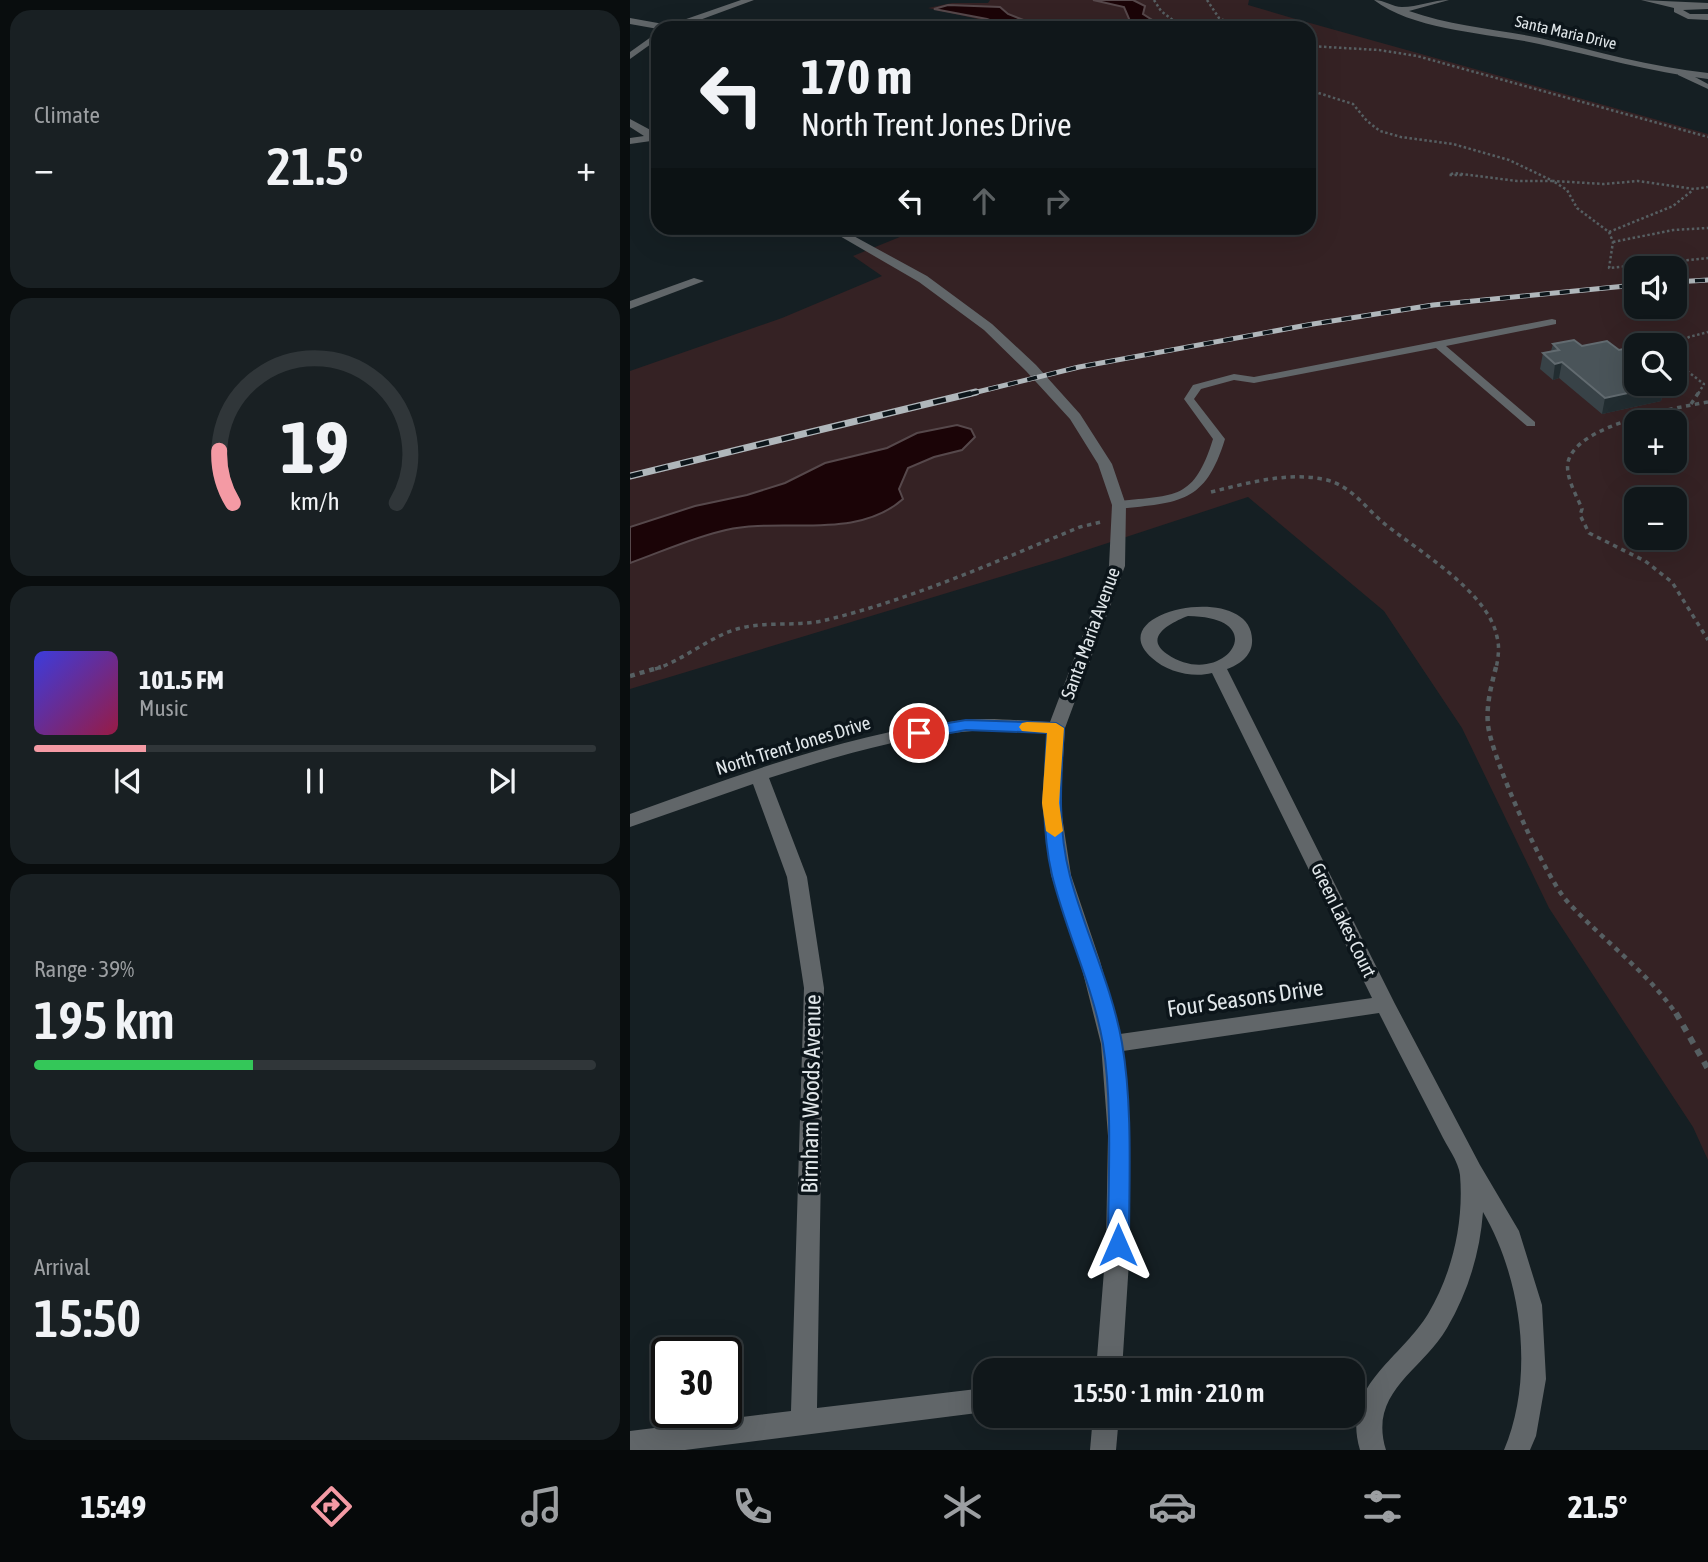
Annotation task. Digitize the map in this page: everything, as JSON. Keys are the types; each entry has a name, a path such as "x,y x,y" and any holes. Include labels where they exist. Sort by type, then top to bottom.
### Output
{"street":[{"path":"690,21 750,0"},
{"name":"Santa Maria Drive","path":"1378,0 1434,21 1681,73 1708,76"},
{"path":"1400,10 1445,0"},
{"path":"1646,0 1679,6 1708,6"},
{"path":"1679,6 1677,10 1683,14 1708,17"},
{"path":"630,21 651,25"},
{"path":"630,56 651,40"},
{"path":"630,122 651,136"},
{"path":"630,141 651,139"},
{"name":"Santa Maria Avenue","path":"844,235 923,279 988,327 1031,368 1075,417 1105,464 1119,505 1117,566 1056,728 1051,803 1061,875 1090,961 1112,1044 1119,1136 1118,1245 1110,1358"},
{"path":"630,304 698,281"},
{"path":"1185,611 1208,612 1229,618 1239,626 1245,644 1240,654 1217,667 1185,669 1170,665 1150,649 1148,639 1151,630 1159,621 1185,611"},
{"name":"Green Lakes Court","path":"1217,667 1385,1004 1472,1172 1507,1231 1530,1305 1533,1379 1523,1436 1517,1450"},
{"name":"North Trent Jones Drive","path":"630,821 758,774 873,741 966,725 1056,728"},
{"name":"Birnham Woods Avenue","path":"758,774 797,877 814,988 804,1422"},
{"name":"Four Seasons Drive","path":"1112,1044 1385,1004"},
{"name":"Green Lakes Court","path":"1373,1450 1367,1437 1373,1400 1393,1371 1428,1335 1454,1289 1473,1219 1472,1172"},
{"path":"630,1444 973,1401"},
{"path":"1103,1450 1105,1428"}],"lane":[{"path":"1681,73 1708,87"},
{"path":"1119,505 1164,499 1195,488 1208,470 1219,439 1189,399 1197,387 1234,377 1254,380 1552,322"},
{"path":"1438,344 1531,424"}],"path":[{"path":"1154,0 1161,11 1174,21"},
{"path":"1207,0 1210,11 1221,21"},
{"path":"1316,46 1407,54 1708,137"},
{"path":"1316,92 1353,104 1380,131 1401,137 1453,144 1509,160 1553,180 1567,190 1577,208 1609,232 1613,242 1609,268 1708,258"},
{"path":"1462,175 1517,181 1553,180 1604,184 1638,181 1694,189 1708,187"},
{"path":"1609,232 1673,206 1694,189"},
{"path":"1613,242 1673,230 1708,228"},
{"path":"1687,338 1708,332"},
{"path":"1687,371 1706,385 1691,404"},
{"path":"1708,401 1618,424 1579,446 1567,463 1582,509 1580,515 1589,533 1645,561 1672,582 1708,640"}],"shaded area":[{"path":"990,0 1249,0 1248,5 1303,21 987,21 928,8 952,3 988,3"},
{"path":"1093,0 1133,0 1145,6 1143,14 1154,21 1130,21 1124,7"},
{"path":"948,5 1000,7 1008,14 1026,21 992,21 934,9"},
{"path":"1316,25 1708,134 1708,1160 1693,1127 1549,908 1462,728 1384,611 1248,497 1059,559 630,689 630,371 782,318 882,276 853,256 905,235 1316,235"},
{"path":"957,425 971,429 975,437 962,450 934,457 908,468 899,489 903,499 884,512 841,524 726,530 630,563 630,527 695,506 747,495 785,483 825,463 887,448 917,433"}],"building":[{"path":"1574,340 1582,346 1607,341 1619,350 1624,349 1624,394 1605,398 1562,362 1555,364 1543,353 1559,350 1553,344"}],"railway":[{"path":"1687,281 1708,280"},
{"path":"969,394 1079,367 1313,324 1433,305 1624,286"},
{"path":"630,476 976,392"}],"slow traffic":[{"path":"1027,727 1056,728 1051,803 1055,831"}],"route":[{"path":"919,733 966,725 1056,728 1051,803 1061,875 1090,961 1112,1044 1119,1136 1118,1245"}]}
